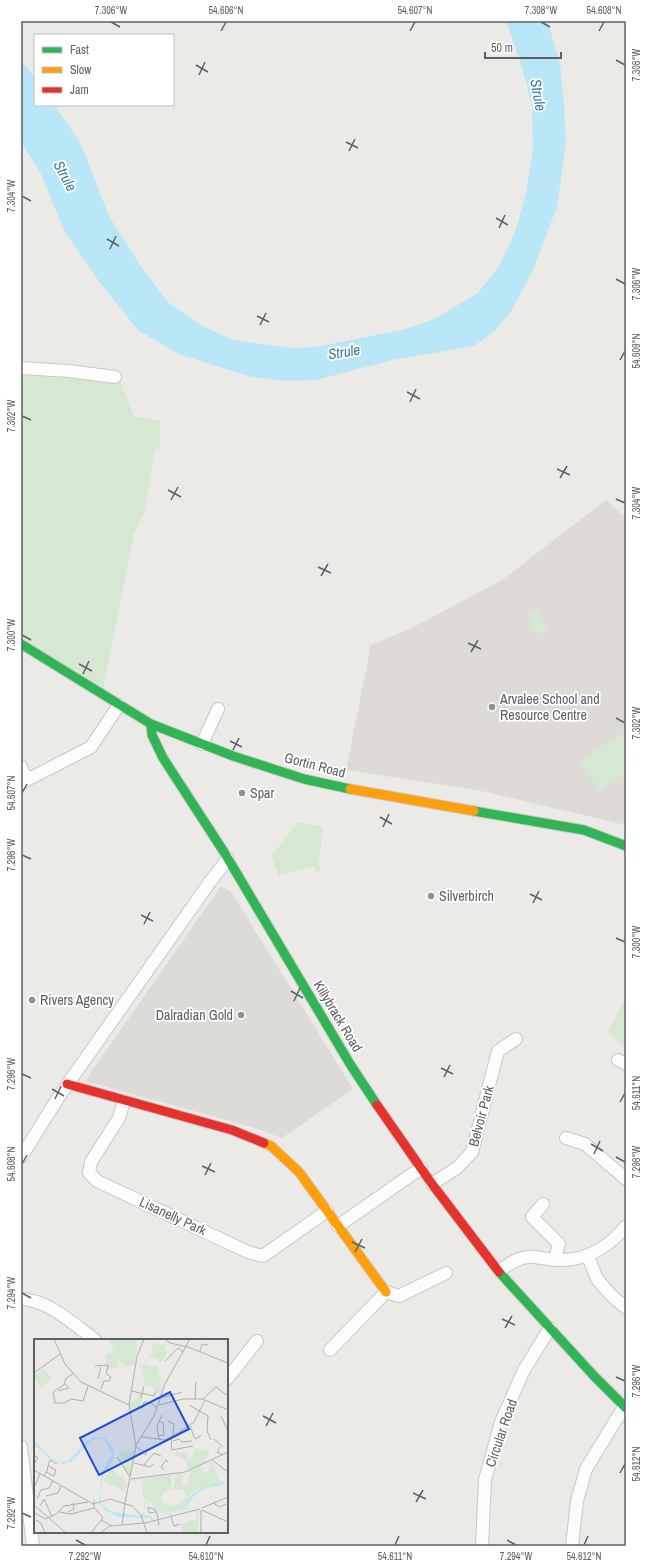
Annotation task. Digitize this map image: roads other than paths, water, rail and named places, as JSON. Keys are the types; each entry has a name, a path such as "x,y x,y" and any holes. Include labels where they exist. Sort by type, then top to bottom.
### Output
{"street":[{"path":"21,368 70,371 115,377"},
{"name":"Gortin Road","path":"21,644 152,724 233,756 304,779 339,787 584,830 626,846"},
{"path":"21,767 24,782 91,747 119,705"},
{"path":"202,744 218,709"},
{"name":"Killybrack Road","path":"152,724 152,735 163,758 227,858 350,1064 432,1184 499,1271 529,1306 625,1407"},
{"path":"21,1157 49,1111 227,858"},
{"name":"Belvoir Park","path":"432,1184 457,1168 472,1152 498,1050 516,1039"},
{"path":"68,1084 124,1101 232,1130 271,1146 299,1172 386,1292 399,1296 446,1273"},
{"name":"Lisanelly Park","path":"124,1101 119,1118 91,1162 89,1173 96,1181 248,1252 263,1256 327,1211"},
{"path":"566,1138 585,1144 626,1179"},
{"path":"338,1226 421,1168"},
{"path":"543,1204 532,1217 559,1244 555,1259"},
{"path":"499,1271 513,1261 532,1256 562,1260 588,1256 605,1247 626,1226"},
{"path":"588,1256 597,1279 612,1296 626,1308"},
{"path":"330,1350 386,1292"},
{"path":"21,1299 32,1299 60,1313 94,1339"},
{"name":"Circular Road","path":"482,1546 485,1480 501,1422 524,1370 550,1328"},
{"path":"228,1379 257,1342"},
{"path":"572,1546 577,1501 586,1469 625,1407"},
{"path":"21,1447 34,1546"}],"water":[{"name":"Strule","path":"506,21 546,21 549,26 560,63 566,143 557,207 532,272 512,310 495,331 474,346 393,360 316,380 285,381 251,377 178,354 138,330 98,280 64,231 41,174 21,142 21,61 34,76 34,106 55,106 80,142 109,216 142,268 168,302 202,326 233,340 291,348 315,347 406,329 434,319 478,293 499,266 515,232 526,193 533,149 532,104 520,61"}],"place":[{"name":"Arvalee School and Resource Centre","path":"492,707"},
{"name":"Spar","path":"242,793"},
{"name":"Silverbirch","path":"431,896"},
{"name":"Rivers Agency","path":"32,1000"},
{"name":"Dalradian Gold","path":"241,1015"}]}
